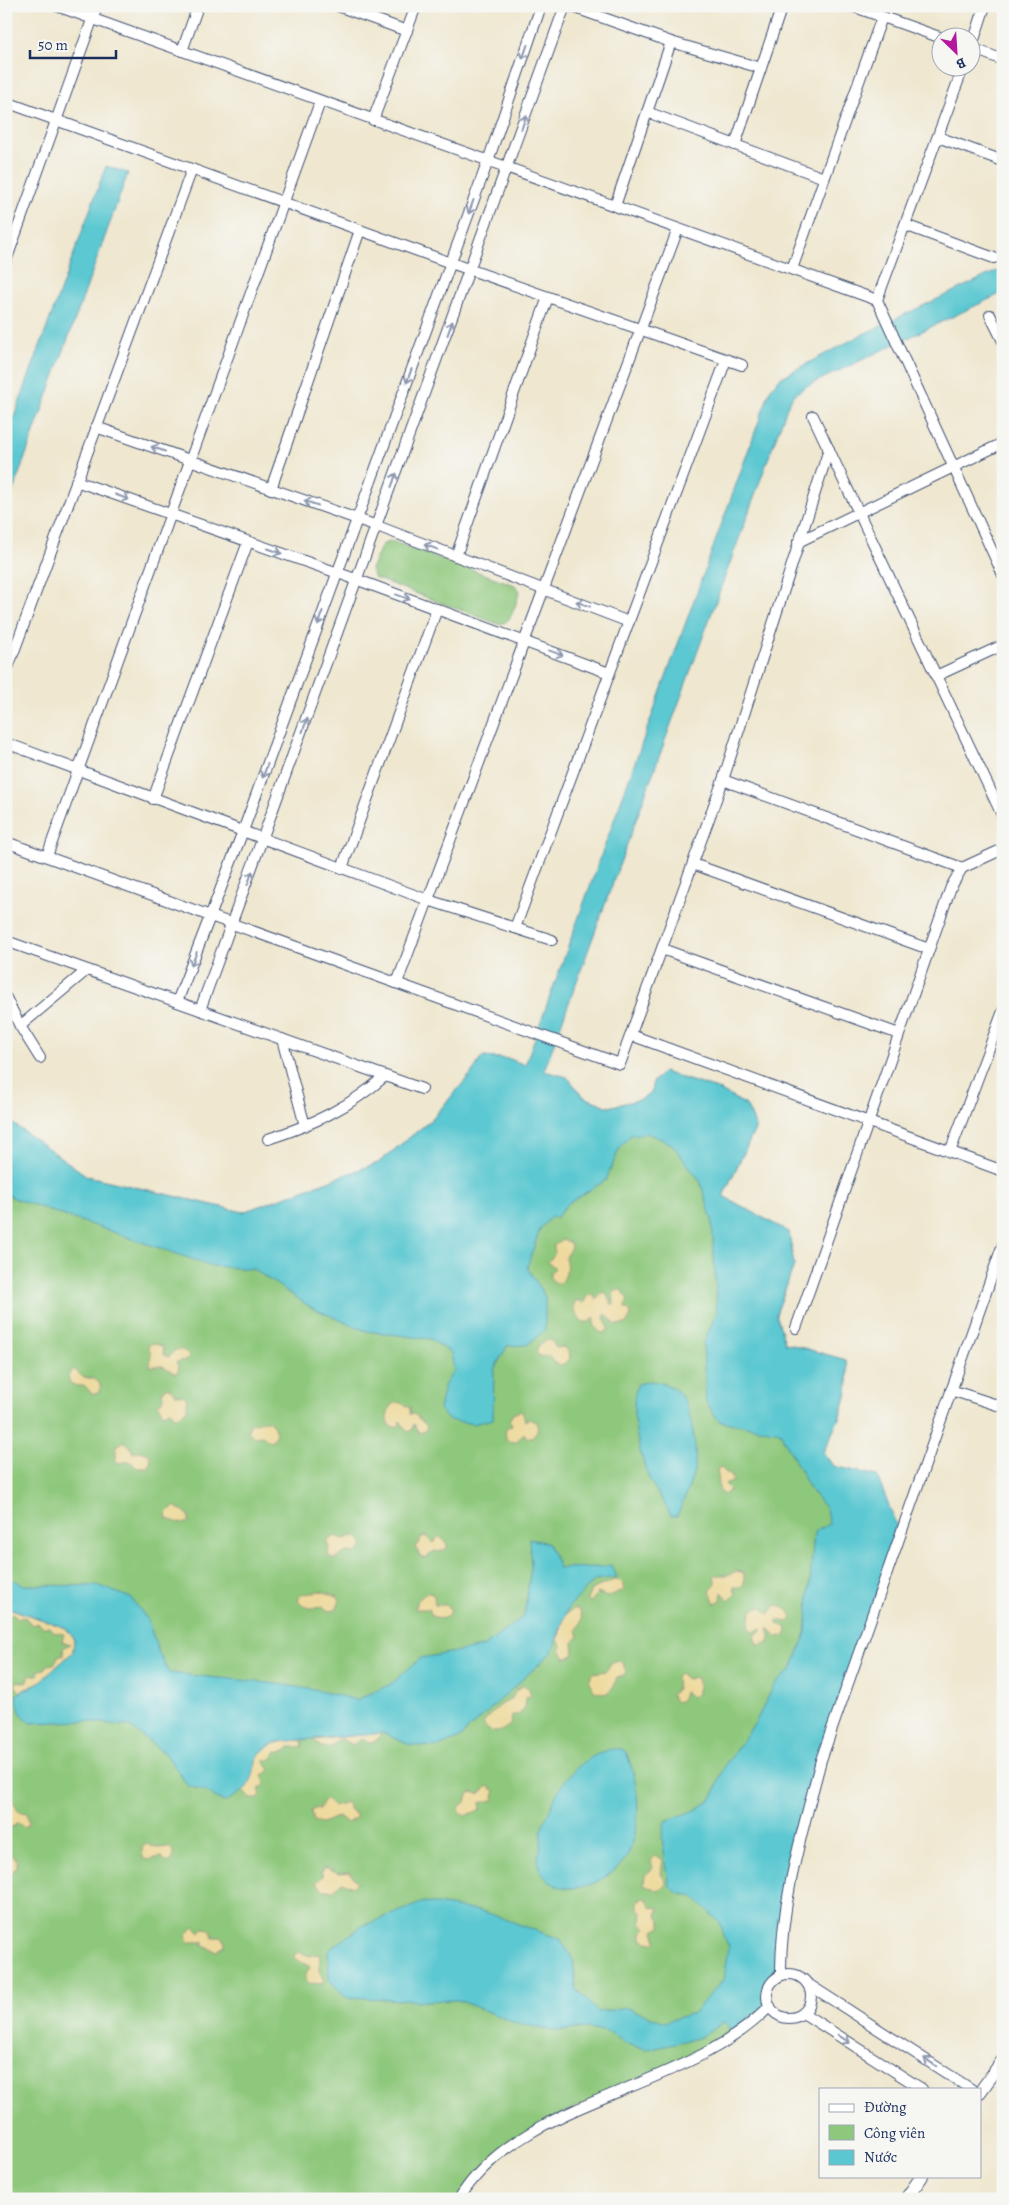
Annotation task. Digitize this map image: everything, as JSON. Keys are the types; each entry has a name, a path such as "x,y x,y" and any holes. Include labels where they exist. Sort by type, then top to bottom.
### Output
{"street":[{"path":"57,6 320,102 792,269 878,303"},
{"path":"6,261 97,6"},
{"path":"182,51 198,6"},
{"path":"338,6 407,31"},
{"path":"373,120 416,6"},
{"path":"177,1002 243,831 488,161 541,6"},
{"path":"200,1010 508,168 565,6"},
{"path":"570,6 670,42 761,68"},
{"path":"735,145 782,6"},
{"path":"852,6 932,34"},
{"path":"978,28 985,6"},
{"path":"792,269 882,17"},
{"path":"616,206 670,42"},
{"path":"982,51 1003,60"},
{"path":"960,78 878,303 1003,575"},
{"path":"6,102 450,263 742,365"},
{"path":"47,856 320,102"},
{"path":"647,112 824,178"},
{"path":"938,137 1003,162"},
{"path":"6,673 192,170"},
{"path":"905,225 994,258"},
{"path":"397,983 678,229"},
{"path":"271,489 360,230"},
{"path":"456,556 548,297"},
{"path":"990,315 1003,341"},
{"path":"515,928 726,360"},
{"path":"813,416 1003,817"},
{"path":"96,427 377,526 628,622"},
{"path":"798,542 1003,443"},
{"path":"6,842 620,1064 723,780 829,449"},
{"path":"76,481 358,580 609,673"},
{"path":"153,799 248,542"},
{"path":"342,868 437,609"},
{"path":"936,676 1003,645"},
{"path":"6,743 428,900 552,940"},
{"path":"723,780 962,868"},
{"path":"796,1328 951,887 962,868 1003,849"},
{"path":"693,864 929,949"},
{"path":"6,941 422,1089"},
{"path":"662,949 899,1034"},
{"path":"20,1026 87,970"},
{"path":"6,998 20,1026 40,1058"},
{"path":"950,1152 1003,1011"},
{"path":"631,1035 1003,1172"},
{"path":"282,1039 305,1126"},
{"path":"268,1139 305,1126 350,1103 385,1076"},
{"path":"781,1975 780,1941 801,1834 821,1760 1003,1244"},
{"path":"951,1390 1003,1407"},
{"path":"808,1984 812,1996 803,2013 791,2018 785,2018 770,2006 768,1992 770,1985 781,1975 796,1975 969,2088"},
{"path":"459,2199 488,2163 511,2146 546,2125 610,2094 702,2056 738,2035 770,2006"},
{"path":"803,2013 920,2088"},
{"path":"982,2089 1003,2060"},
{"path":"906,2199 921,2178"}],"green space":[{"path":"391,541 515,585 520,591 510,617 507,621 498,624 375,578 371,569 382,545"},
{"path":"482,1057 510,1059 533,1069 567,1077 584,1097 609,1107 642,1099 651,1093 653,1082 663,1072 717,1089 746,1105 756,1127 723,1196 789,1232 794,1265 776,1314 785,1343 846,1360 848,1384 843,1408 823,1452 833,1466 877,1476 797,1834 776,1942 777,1974 766,1987 766,2004 750,2020 701,2052 541,2123 454,2199 6,2199 6,1119 87,1176 243,1212 378,1163 430,1121 471,1074"}],"sand":[{"path":"563,1239 570,1243 571,1247 565,1258 567,1268 565,1277 561,1283 556,1283 550,1278 550,1273 555,1268 548,1262 554,1255 554,1245"},
{"path":"622,1290 628,1300 624,1307 630,1311 631,1316 626,1324 616,1325 606,1314 604,1317 609,1328 604,1333 599,1332 594,1324 594,1317 589,1322 582,1322 574,1310 574,1302 580,1300 583,1304 587,1296 594,1294 596,1299 603,1292 606,1293 611,1304 614,1304 613,1292"},
{"path":"548,1340 553,1342 556,1348 563,1347 569,1352 570,1358 566,1363 560,1365 554,1362 549,1355 541,1357 536,1353 538,1346"},
{"path":"151,1343 162,1346 164,1355 169,1357 175,1350 184,1350 189,1357 186,1360 176,1362 179,1368 176,1374 163,1366 150,1366 151,1353 148,1347"},
{"path":"73,1369 83,1377 98,1381 101,1387 99,1392 92,1394 85,1386 77,1386 70,1383 68,1376"},
{"path":"167,1387 172,1389 177,1395 183,1395 187,1399 187,1410 177,1416 173,1415 171,1411 163,1414 158,1404 164,1399 162,1392"},
{"path":"398,1402 410,1407 410,1414 414,1414 427,1426 425,1431 419,1433 414,1424 412,1430 408,1432 400,1421 399,1427 390,1427 387,1416 390,1406"},
{"path":"520,1411 523,1413 525,1421 529,1419 538,1423 537,1432 532,1438 526,1437 524,1433 516,1442 507,1441 505,1433 507,1428 512,1426 509,1420 513,1414"},
{"path":"268,1420 274,1426 276,1434 274,1439 269,1441 262,1436 254,1437 248,1431 250,1424"},
{"path":"124,1441 130,1446 133,1453 140,1451 149,1454 151,1461 147,1468 137,1468 130,1461 116,1464 116,1447"},
{"path":"721,1467 726,1473 731,1474 733,1482 726,1483 725,1485 730,1490 724,1495 720,1492 717,1469"},
{"path":"174,1506 189,1515 189,1522 183,1524 167,1519 166,1514"},
{"path":"336,1536 343,1539 353,1536 359,1538 363,1546 356,1553 347,1552 336,1559 331,1558 328,1555 329,1547 326,1541"},
{"path":"425,1536 433,1543 439,1536 447,1544 447,1548 440,1552 434,1551 426,1558 420,1557 416,1547 421,1538"},
{"path":"737,1571 744,1573 744,1585 733,1587 736,1594 729,1600 722,1592 721,1601 715,1604 710,1591 716,1584 714,1577"},
{"path":"614,1580 622,1581 624,1590 607,1597 598,1593 590,1603 587,1600 591,1590"},
{"path":"320,1591 338,1596 340,1601 336,1610 328,1611 323,1606 309,1608 298,1600 301,1595"},
{"path":"427,1592 434,1595 435,1605 448,1605 451,1611 443,1617 438,1617 432,1616 429,1609 415,1609 416,1602"},
{"path":"776,1605 786,1609 792,1618 788,1622 777,1620 777,1624 785,1626 787,1630 785,1635 777,1637 768,1627 769,1643 758,1645 755,1636 761,1628 754,1632 749,1628 751,1612 757,1607 762,1607 769,1614"},
{"path":"6,1607 66,1628 74,1639 73,1652 41,1681 20,1692 15,1685 18,1681 26,1683 30,1675 38,1675 39,1670 54,1664 59,1655 64,1656 63,1648 70,1644 62,1641 64,1634 54,1632 50,1627 43,1627 38,1623 32,1625 25,1617 17,1619 14,1614 8,1616"},
{"path":"575,1608 580,1611 582,1620 577,1630 579,1636 573,1643 574,1654 568,1658 564,1657 558,1640 564,1616"},
{"path":"617,1660 623,1663 626,1672 623,1676 617,1677 613,1687 605,1694 594,1691 589,1682 592,1673 606,1671 611,1663"},
{"path":"680,1673 687,1679 695,1677 698,1681 698,1694 692,1697 684,1692 681,1700 675,1702 671,1695 677,1689 676,1676"},
{"path":"522,1686 528,1687 531,1696 525,1698 524,1710 518,1715 512,1715 511,1724 500,1731 493,1732 486,1728 483,1724 489,1716 499,1706 512,1699 515,1691"},
{"path":"381,1733 376,1741 370,1743 363,1738 352,1745 342,1739 338,1740 332,1747 321,1747 314,1740"},
{"path":"291,1740 303,1741 302,1747 290,1747 286,1751 275,1753 272,1759 264,1761 270,1770 263,1776 265,1785 259,1789 261,1794 258,1799 250,1799 243,1791 261,1752 276,1743"},
{"path":"488,1786 495,1791 494,1800 480,1803 481,1809 466,1816 460,1813 459,1807 466,1802 468,1794 472,1792 479,1794"},
{"path":"10,1799 18,1811 27,1813 29,1824 24,1827 17,1823 13,1827 8,1825 6,1801"},
{"path":"325,1799 334,1806 346,1802 350,1810 356,1814 356,1818 347,1823 337,1817 322,1823 313,1821 311,1811 320,1809"},
{"path":"147,1844 157,1848 169,1847 173,1851 173,1860 167,1863 162,1857 147,1860 143,1858 142,1847"},
{"path":"6,1853 17,1859 17,1866 12,1873 6,1871"},
{"path":"655,1856 663,1859 661,1874 666,1881 665,1886 658,1891 644,1884 645,1875 653,1868 651,1861"},
{"path":"325,1867 339,1873 350,1872 357,1882 353,1887 342,1882 334,1890 323,1890 316,1882 323,1876 321,1872"},
{"path":"643,1898 647,1899 651,1907 659,1908 657,1915 661,1922 661,1927 654,1931 657,1940 653,1943 642,1939 642,1933 646,1928 641,1923 642,1913 638,1908 638,1901"},
{"path":"194,1927 200,1933 203,1928 210,1929 213,1937 222,1937 225,1941 225,1946 216,1951 204,1946 204,1942 189,1942 186,1935"},
{"path":"298,1952 311,1956 315,1954 320,1955 319,1970 324,1981 322,1984 307,1983 305,1976 310,1967 293,1957"}],"water":[{"path":"106,166 128,173 6,510 6,439"},
{"path":"1003,268 1003,292 805,387 795,394 789,402 544,1071 567,1077 584,1097 609,1107 642,1099 651,1093 653,1082 663,1072 717,1089 746,1105 756,1127 723,1196 789,1232 794,1265 776,1314 785,1343 846,1360 848,1372 848,1384 843,1408 823,1452 833,1466 877,1476 898,1529 797,1834 776,1942 777,1974 766,1987 766,2004 732,2034 725,2021 698,2038 647,2049 626,2044 611,2033 590,2028 554,2031 513,2022 458,2000 422,2001 345,1997 329,1979 328,1951 362,1926 424,1902 485,1912 560,1939 573,1959 576,1988 597,2012 627,2008 665,2022 693,2013 723,1980 728,1947 720,1923 694,1897 677,1893 670,1886 662,1839 665,1821 696,1810 712,1799 725,1765 755,1723 775,1684 792,1669 806,1633 814,1532 829,1524 826,1509 810,1489 780,1432 719,1421 706,1402 703,1344 717,1312 712,1220 700,1181 672,1144 647,1133 631,1135 620,1147 606,1180 566,1205 556,1218 551,1217 540,1229 527,1267 545,1297 545,1330 527,1345 507,1346 494,1370 493,1419 474,1424 448,1420 439,1409 444,1386 454,1370 451,1353 430,1339 366,1331 312,1308 253,1269 212,1266 6,1194 6,1119 87,1176 243,1212 378,1163 430,1121 471,1074 482,1057 510,1059 525,1065 771,388 780,378 859,336"},
{"path":"650,1381 665,1384 678,1392 683,1398 690,1416 695,1449 695,1466 677,1516 671,1516 651,1482 636,1433 634,1419 635,1394 638,1384"},
{"path":"529,1539 548,1543 559,1568 611,1565 617,1577 595,1580 568,1608 552,1652 458,1739 438,1747 410,1745 383,1733 277,1742 267,1747 257,1758 253,1776 245,1789 224,1802 202,1790 188,1786 165,1753 129,1726 85,1721 30,1723 20,1712 16,1695 41,1681 73,1652 74,1639 66,1628 6,1607 6,1576 24,1585 99,1586 131,1598 148,1620 158,1651 169,1673 286,1685 356,1700 391,1684 421,1658 483,1647 524,1616 531,1567"},
{"path":"611,1749 622,1749 626,1752 634,1776 638,1815 629,1852 622,1863 598,1881 570,1888 557,1885 546,1878 538,1865 543,1823 565,1780 590,1758"}]}
